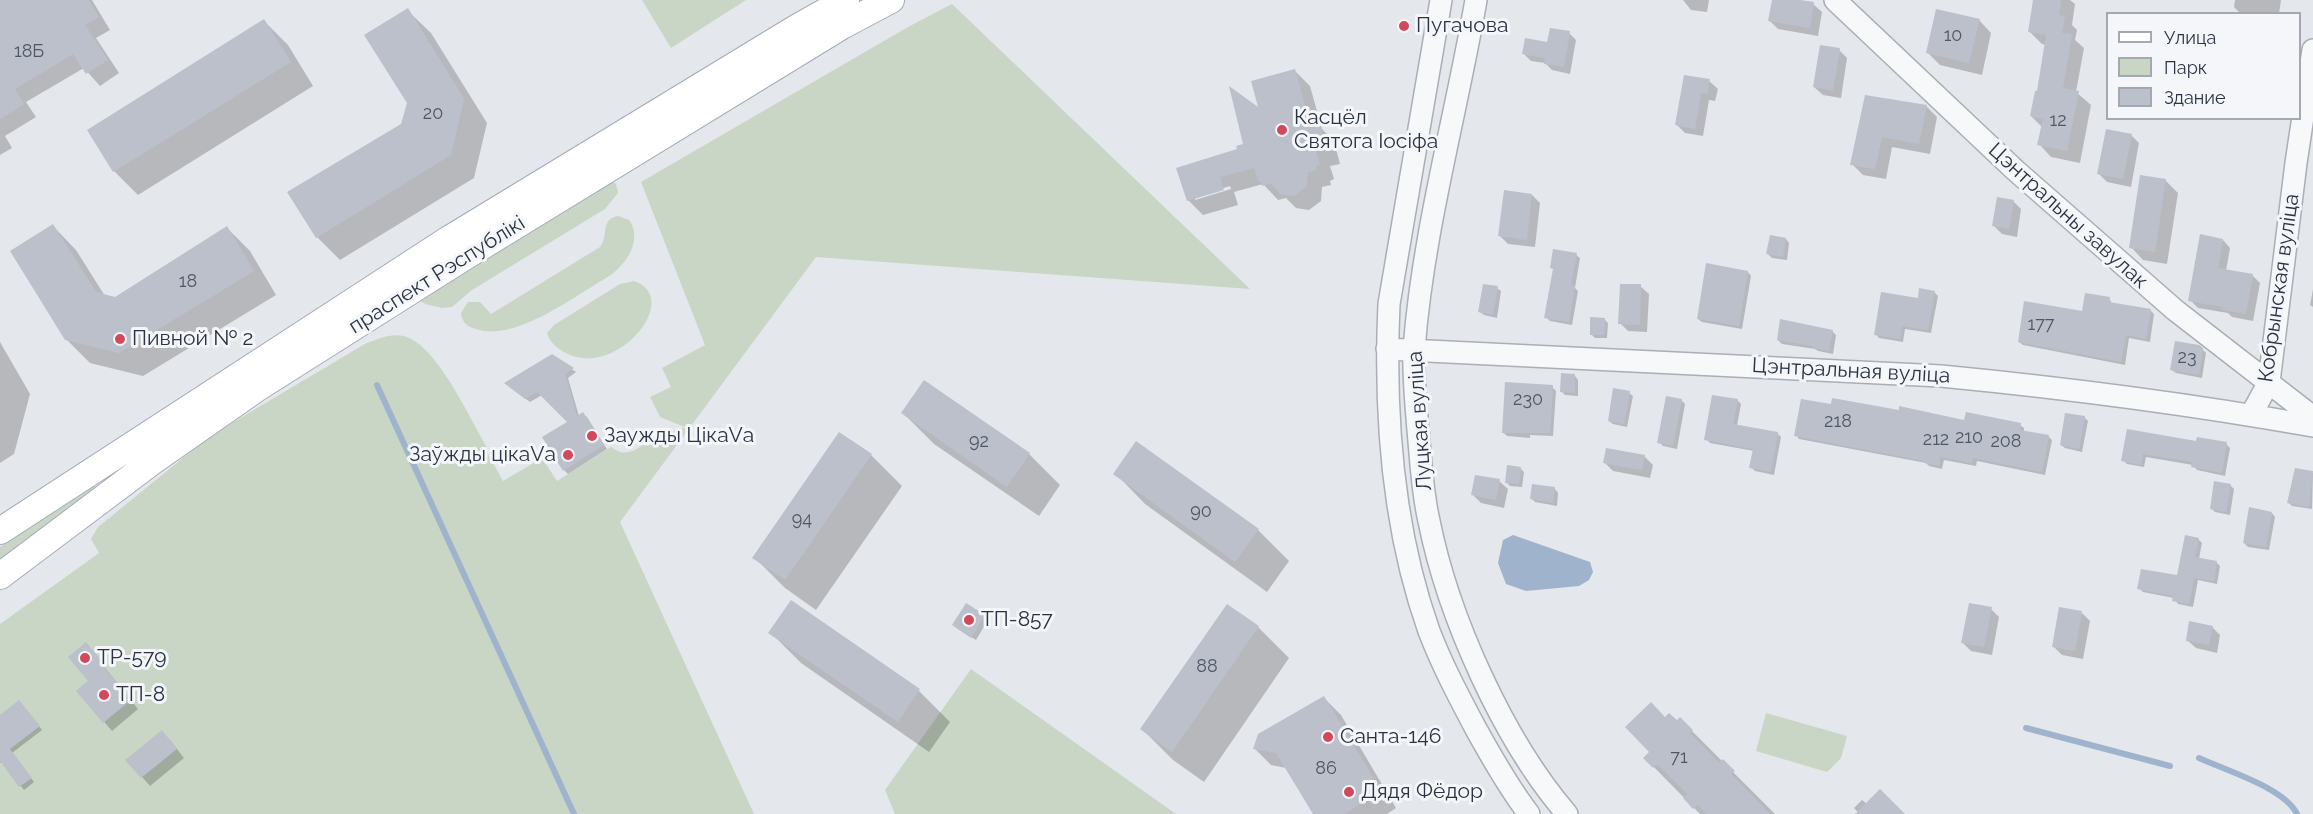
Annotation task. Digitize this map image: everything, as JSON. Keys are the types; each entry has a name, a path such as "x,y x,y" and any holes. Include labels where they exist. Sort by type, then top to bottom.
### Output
{"main road":[{"name":"праспект Рэспублікі","path":"0,531 449,239 846,0"},
{"name":"праспект Рэспублікі","path":"0,576 153,461 256,389 463,258 821,38 891,0"}],"street":[{"name":"Луцкая вуліца","path":"1441,0 1389,304 1387,349 1396,502 1417,592 1430,632 1452,684 1485,745 1529,814"},
{"name":"Луцкая вуліца","path":"1476,0 1464,69 1434,206 1414,350 1415,397 1424,490 1428,520 1440,567 1463,635 1510,730 1542,784 1567,814"},
{"name":"Цэнтральны завулак","path":"1835,0 2015,171 2175,310 2313,417"},
{"name":"Кобрынская вуліца","path":"2251,415 2270,382 2305,165 2313,50"},
{"name":"Цэнтральная вуліца","path":"1387,349 1941,376 2013,383 2251,415 2313,426"}],"green space":[{"path":"642,0 746,0 671,48"},
{"path":"952,4 1250,289 816,257 620,522 754,814 0,814 0,624 99,553 91,539 98,527 210,436 365,344 389,336 407,337 413,340 434,359 463,404 503,481 542,458 557,481 611,447 619,452 631,452 643,445 648,446 680,428 687,428 660,417 650,397 671,387 662,368 705,345 641,182 908,27"},
{"path":"609,180 616,184 618,193 605,209 472,290 452,307 442,308 425,304 419,300"},
{"path":"618,216 629,220 633,227 634,243 623,264 611,275 564,304 527,323 509,329 492,331 476,329 464,321 461,313 468,302 480,302 491,314 600,247 607,224 612,218"},
{"path":"634,281 647,290 652,303 648,318 638,334 623,347 605,356 585,358 566,353 550,340 547,333 554,325 620,284"},
{"path":"94,483 95,488 0,562 0,547 88,484"},
{"path":"971,669 1176,814 895,814 885,790"},
{"path":"1766,713 1847,736 1841,758 1827,772 1756,751"}],"water":[{"path":"1513,535 1590,562 1593,572 1589,580 1579,586 1526,591 1506,584 1498,563 1503,540"}],"building":[{"path":"0,0 89,0 99,17 85,25 108,60 86,74 73,54 15,89 24,104 0,119"},
{"path":"1772,0 1814,2 1810,28 1768,21"},
{"path":"2033,0 2061,0 2059,15 2065,16 2062,33 2072,34 2063,88 2079,91 2067,151 2037,145 2043,119 2030,116 2035,91 2037,91 2046,35 2028,32"},
{"path":"408,8 464,99 451,155 316,238 287,192 401,124 407,103 364,35"},
{"path":"1936,9 1980,19 1969,63 1926,53"},
{"path":"264,19 291,62 113,172 87,130"},
{"path":"1550,28 1570,31 1564,67 1544,64 1545,58 1522,54 1525,38 1547,42"},
{"path":"1820,45 1840,48 1833,91 1813,87"},
{"name":"Касцёл Святога Іосіфа","path":"1295,69 1311,127 1320,125 1326,149 1316,151 1320,165 1316,166 1317,170 1308,172 1307,186 1294,196 1280,194 1271,183 1262,186 1254,168 1220,177 1224,190 1187,201 1176,168 1237,149 1236,146 1243,144 1229,86 1258,107 1251,81"},
{"path":"1684,75 1710,79 1707,94 1701,93 1695,129 1675,125"},
{"path":"1865,95 1927,105 1919,144 1882,137 1875,169 1850,165"},
{"path":"2106,129 2132,134 2123,179 2097,174"},
{"path":"2140,175 2166,179 2155,252 2129,248"},
{"path":"1504,190 1532,194 1527,240 1498,236"},
{"path":"1997,197 2014,200 2009,229 1992,226"},
{"path":"53,224 96,292 115,297 227,226 254,271 119,353 65,340 10,251"},
{"path":"2200,234 2223,239 2218,268 2253,274 2246,314 2222,310 2223,307 2188,301"},
{"path":"1770,235 1786,238 1783,257 1766,254"},
{"path":"1553,249 1577,253 1571,285 1575,286 1569,322 1544,318 1553,269 1550,268"},
{"path":"1706,263 1748,271 1739,326 1697,319"},
{"path":"1483,284 1498,286 1493,315 1478,312"},
{"path":"1620,284 1641,284 1640,325 1618,324"},
{"path":"1919,288 1935,291 1928,330 1902,326 1900,339 1874,335 1881,292 1918,298"},
{"path":"2085,293 2110,297 2109,302 2151,309 2146,339 2126,335 2121,362 2018,342 2024,301 2082,311"},
{"path":"1590,317 1605,318 1604,335 1590,335"},
{"path":"1780,319 1833,330 1829,351 1777,340"},
{"path":"2175,341 2199,345 2203,348 2199,375 2170,370"},
{"path":"552,354 574,368 565,374 577,416 583,412 604,445 563,471 542,437 567,422 537,392 525,399 504,383"},
{"path":"1561,373 1575,374 1575,393 1560,392"},
{"path":"924,380 1030,453 1007,487 901,413"},
{"path":"1505,382 1553,385 1550,433 1502,433"},
{"path":"1613,388 1630,391 1624,424 1608,421"},
{"path":"1712,395 1738,399 1733,424 1778,432 1771,472 1749,468 1753,449 1704,440"},
{"path":"1666,396 1682,399 1673,446 1657,443"},
{"path":"1832,398 1899,410 1899,406 1964,420 1966,412 2021,423 2020,430 2049,435 2042,472 1973,458 1972,463 1940,457 1939,466 1924,463 1924,461 1794,436 1801,399 1831,404"},
{"path":"2065,413 2085,416 2079,449 2060,445"},
{"path":"2127,429 2196,441 2197,437 2227,442 2222,473 2191,467 2192,462 2143,454 2141,465 2121,461"},
{"path":"839,432 872,454 785,580 752,558"},
{"path":"1136,441 1259,529 1235,562 1113,474"},
{"path":"1606,448 1645,455 1642,470 1603,463"},
{"path":"1507,465 1521,467 1519,484 1505,483"},
{"path":"2295,468 2313,471 2309,507 2287,503"},
{"path":"1475,475 1500,479 1496,500 1471,495"},
{"path":"2214,481 2231,484 2226,512 2210,509"},
{"path":"1532,484 1555,487 1553,503 1530,499"},
{"path":"2249,507 2272,512 2266,547 2243,543"},
{"path":"2185,535 2199,538 2195,557 2217,561 2214,581 2194,578 2189,604 2172,601 2173,596 2137,589 2141,569 2177,575"},
{"path":"791,600 920,689 898,722 768,633"},
{"name":"ТП-857","path":"966,603 985,615 971,638 952,625"},
{"path":"1969,603 1992,607 1984,647 1961,643"},
{"path":"1227,604 1259,626 1172,752 1140,729"},
{"path":"2059,607 2082,611 2075,651 2052,647"},
{"path":"2189,621 2213,626 2209,645 2186,641"},
{"name":"ТП-8","path":"86,642 131,700 103,723 76,691 88,681 68,657"},
{"path":"1324,696 1381,791 1344,814 1313,814 1276,753 1253,749 1258,734"},
{"path":"19,700 40,726 10,749 32,778 19,787 0,761 0,715"},
{"path":"1651,702 1665,717 1669,713 1677,720 1680,717 1693,730 1690,733 1719,763 1723,759 1735,771 1731,774 1770,814 1707,814 1698,805 1693,809 1683,798 1687,794 1657,764 1653,768 1643,758 1649,752 1625,727"},
{"path":"162,730 177,749 141,778 125,760"},
{"path":"1880,789 1905,814 1855,814"}],"waterway":[{"path":"377,385 574,814"},
{"path":"2026,728 2170,766"},
{"path":"2199,758 2268,788 2280,796 2297,814"}],"place":[{"name":"Пугачова","path":"1404,26"},
{"name":"Касцёл Святога Іосіфа","path":"1282,130"},
{"name":"Пивной № 2","path":"120,339"},
{"name":"Заужды ЦікаVа","path":"592,436"},
{"name":"Заўжды цікаVа","path":"568,455"},
{"name":"ТП-857","path":"969,620"},
{"name":"ТР-579","path":"85,658"},
{"name":"ТП-8","path":"104,695"},
{"name":"Санта-146","path":"1328,737"},
{"name":"Дядя Фёдор","path":"1349,792"}]}
